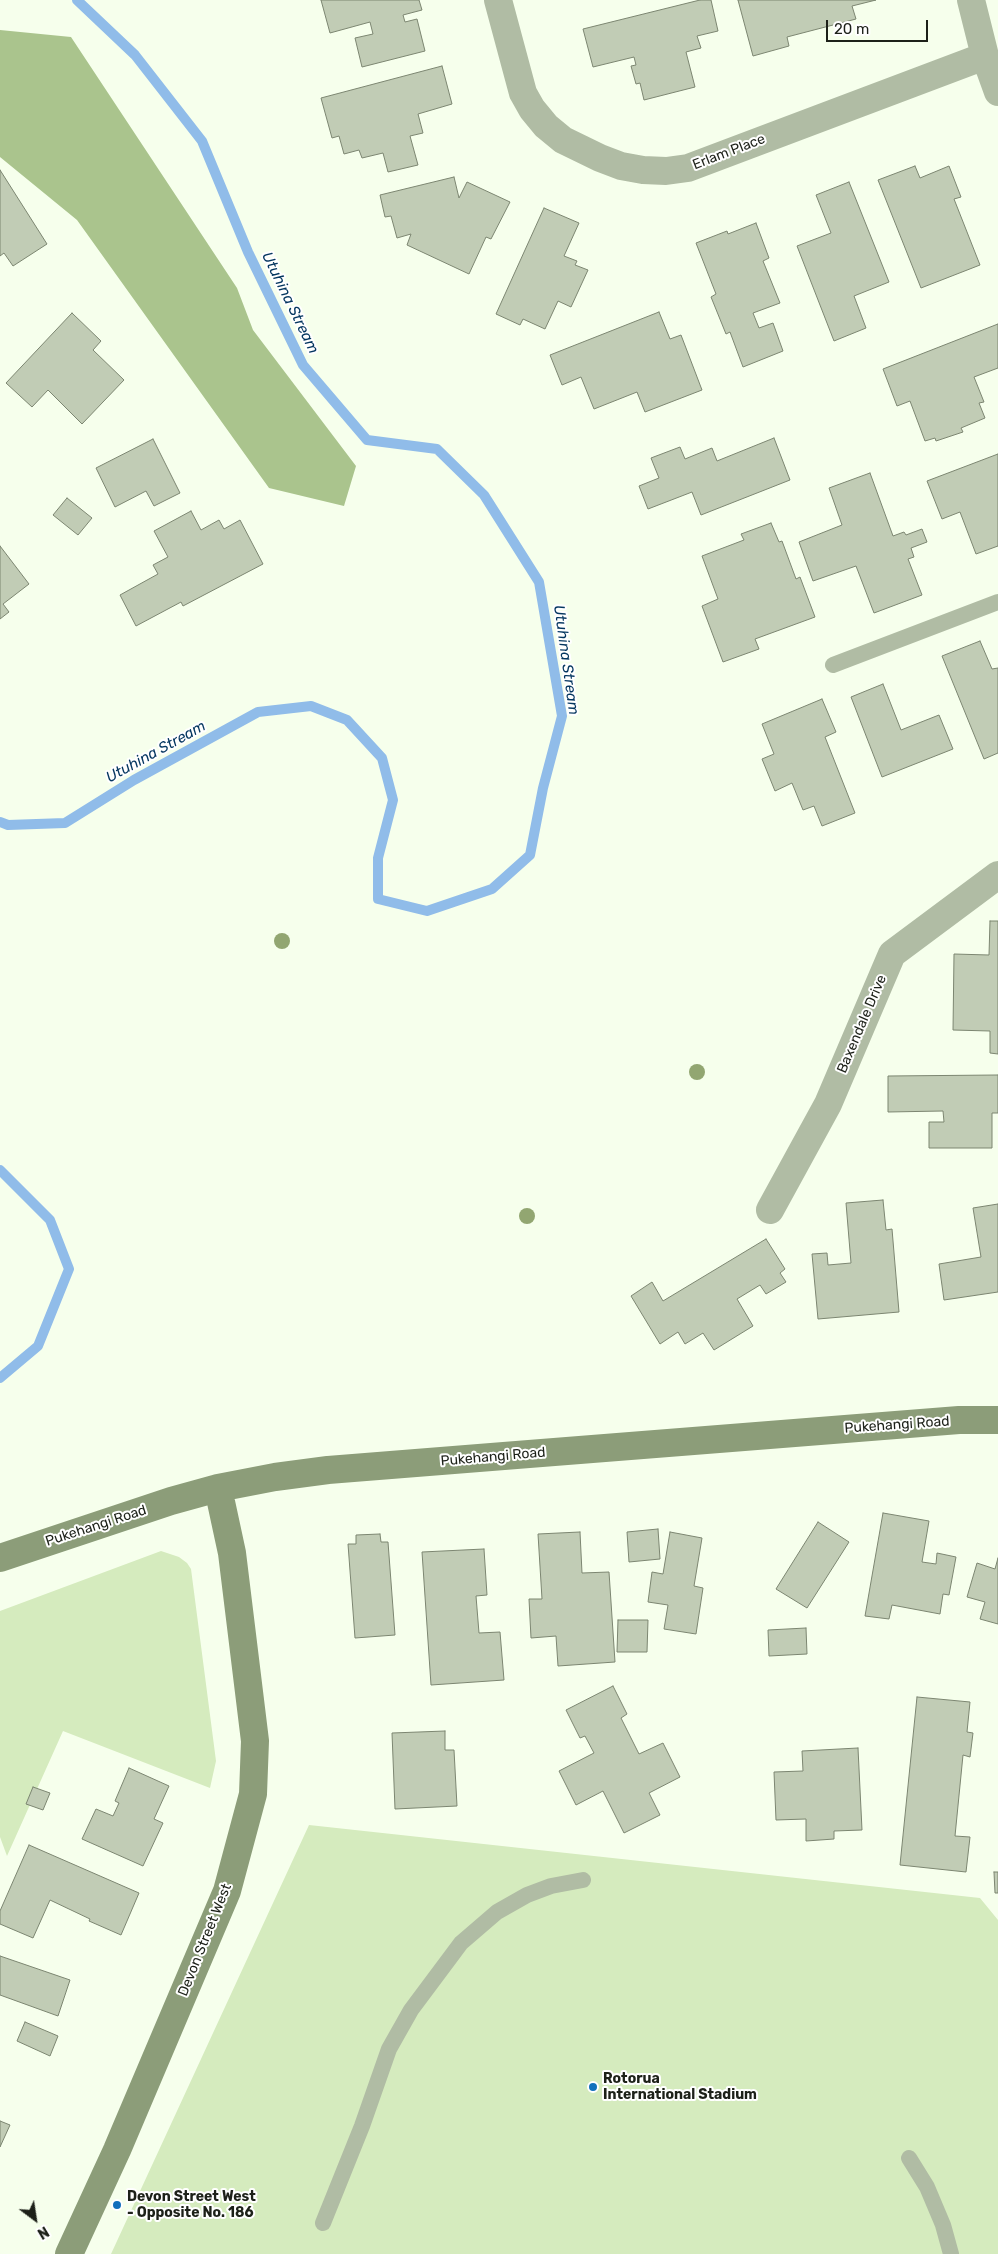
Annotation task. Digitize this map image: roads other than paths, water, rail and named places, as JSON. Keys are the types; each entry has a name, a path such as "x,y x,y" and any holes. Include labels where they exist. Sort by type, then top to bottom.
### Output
{"main road":[{"name":"Pukehangi Road","path":"0,1558 91,1526 218,1488 275,1477 337,1470 959,1420 998,1420"},
{"name":"Devon Street West","path":"70,2254 117,2150 227,1891 253,1794 255,1741 232,1553 218,1488"}],"street":[{"name":"Erlam Place","path":"498,0 523,93 532,109 546,126 563,140 600,158 643,170 666,171 688,168 985,56"},
{"path":"971,0 985,56 998,92"},
{"name":"Baxendale Drive","path":"770,1210 828,1104 892,954 998,875"}],"lane":[{"path":"833,665 998,602"},
{"path":"323,2223 362,2126 389,2049 411,2010 456,1950 473,1931 497,1912 528,1895 551,1886 583,1880"},
{"path":"909,2158 927,2187 942,2224 951,2254"}],"waterway":[{"name":"Utuhina Stream","path":"0,822 8,825 65,823 134,780 258,712 311,706 347,720 382,758 393,800 378,858 378,899 427,911 492,889 530,855 543,788 562,716 539,582 484,495 437,449 367,440 303,365 248,252 202,141 135,55 77,0"},
{"name":"Utuhina Stream","path":"0,1170 50,1220 69,1269 38,1346 0,1378"}],"place":[{"name":"Rotorua International Stadium","path":"593,2087"},
{"name":"Devon Street West - Opposite No. 186","path":"117,2205"}]}
